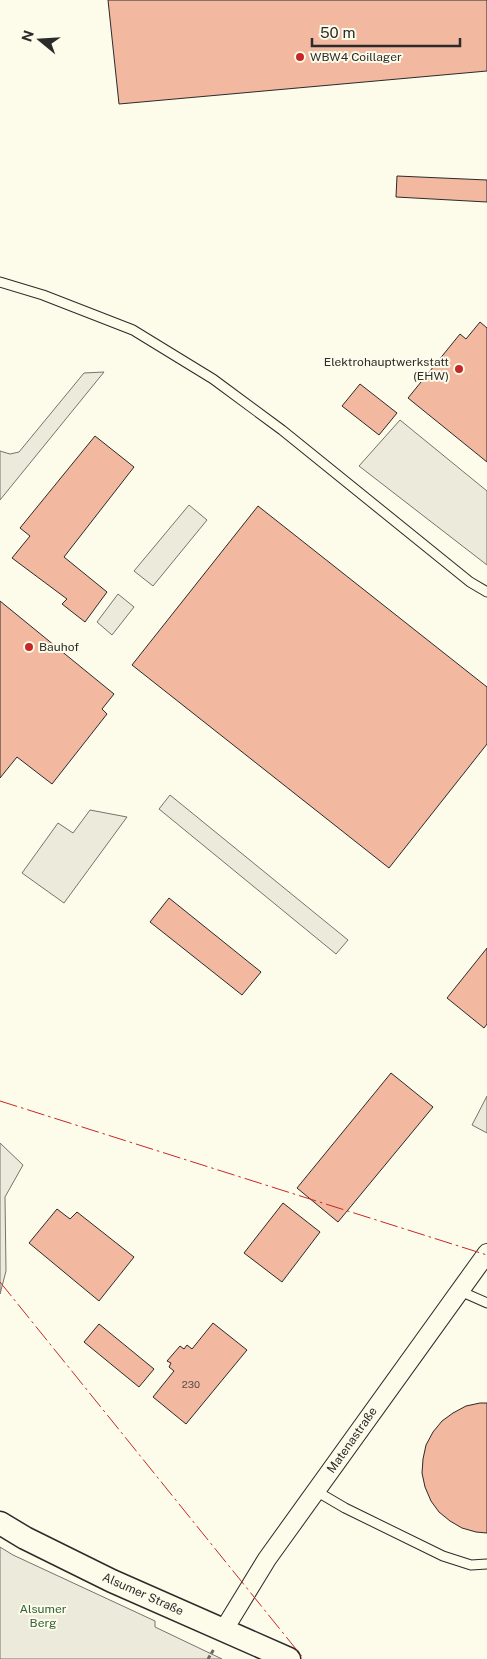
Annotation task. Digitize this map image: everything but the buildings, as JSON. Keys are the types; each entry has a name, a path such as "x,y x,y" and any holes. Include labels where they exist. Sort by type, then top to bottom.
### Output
{"street":[{"name":"Matenastraße","path":"223,1631 268,1559 487,1253"},
{"name":"Alsumer Straße","path":"0,1523 25,1538 112,1581 289,1659"}],"lane":[{"path":"0,282 43,295 133,330 213,379 282,430 470,582 487,592"},
{"path":"460,1291 487,1303"},
{"path":"316,1491 345,1508 443,1556 471,1565 487,1564"}],"green space":[{"name":"Alsumer Berg","path":"0,1547 13,1555 155,1621 155,1627 222,1659 0,1659"}],"shaded area":[{"path":"104,372 0,500 0,451 10,454 19,452 84,373"},
{"path":"400,420 487,491 487,565 359,466"},
{"path":"189,505 207,520 153,586 134,571"},
{"path":"118,594 134,607 112,635 97,622"},
{"path":"170,795 348,940 336,954 159,809"},
{"path":"90,810 127,817 64,903 22,873 58,823 73,833"},
{"path":"487,1096 487,1133 472,1125"},
{"path":"0,1143 23,1165 5,1197 6,1271 0,1294"}],"power":[{"path":"0,1101 487,1255"},
{"path":"0,1282 304,1659"}],"place":[{"name":"WBW4 Coillager","path":"300,57"},
{"name":"Elektrohauptwerkstatt (EHW)","path":"459,369"},
{"name":"Bauhof","path":"29,647"}]}
